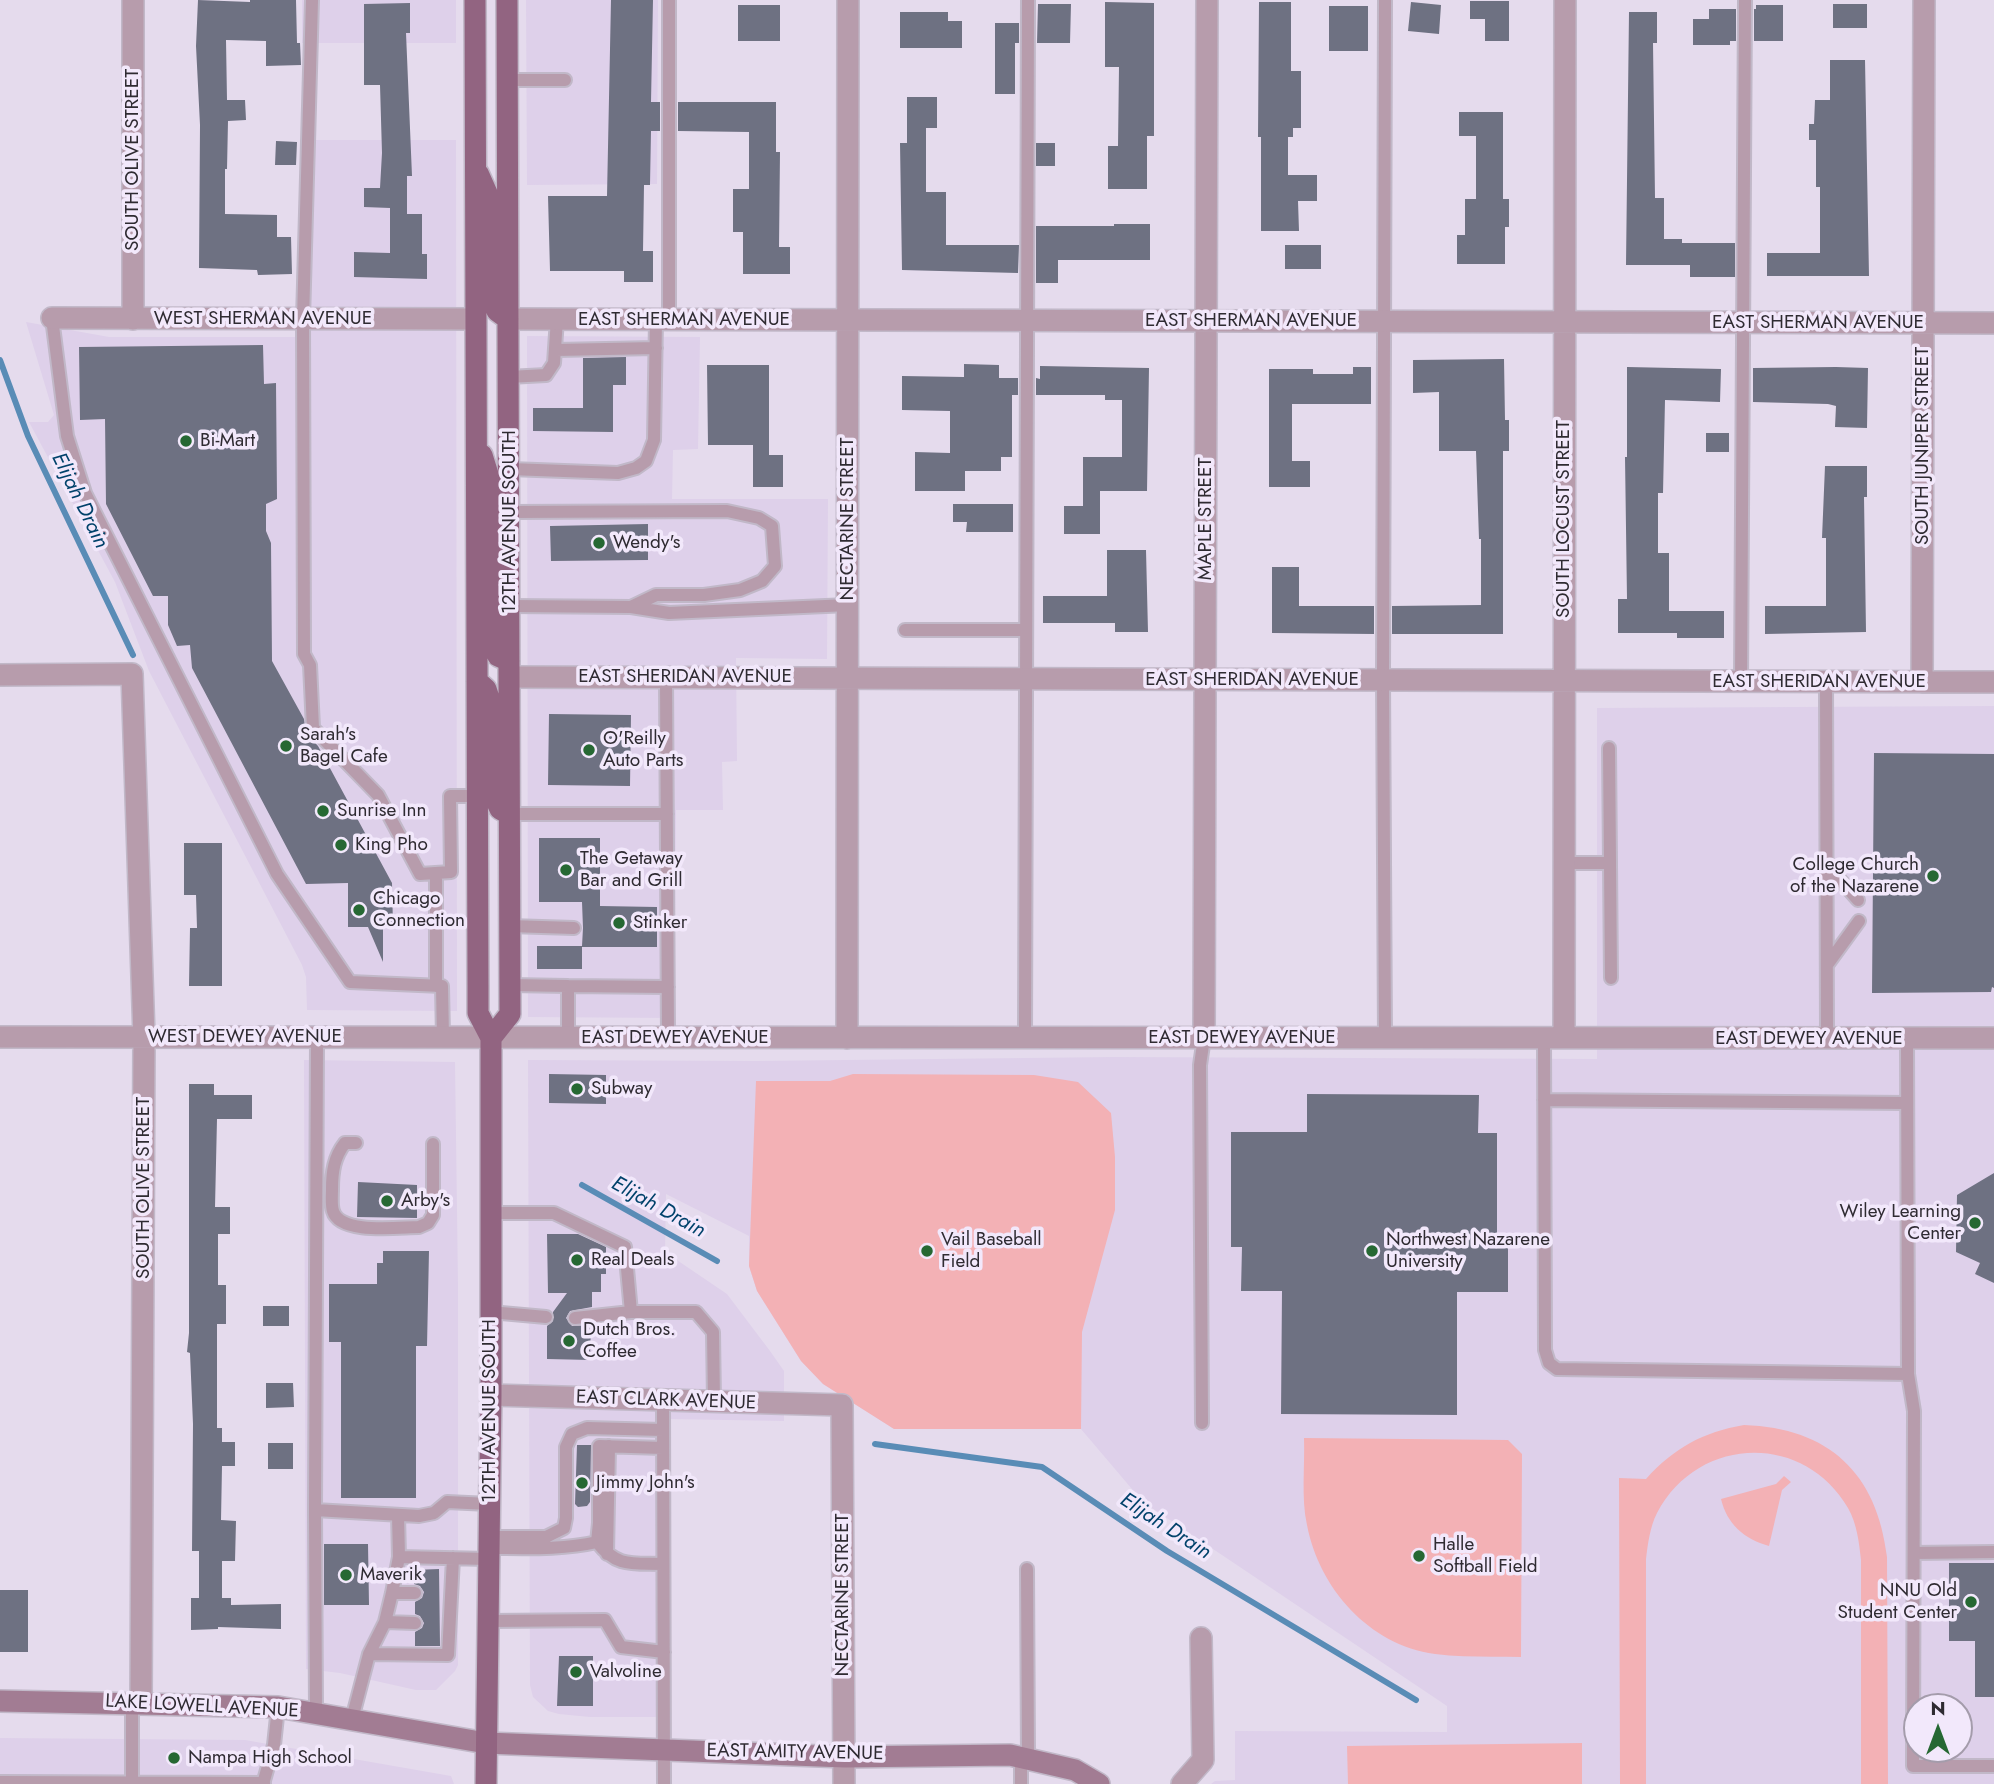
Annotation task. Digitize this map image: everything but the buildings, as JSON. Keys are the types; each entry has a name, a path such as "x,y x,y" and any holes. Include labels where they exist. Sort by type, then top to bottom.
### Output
{"main road":[{"name":"12TH AVENUE SOUTH","path":"475,0 478,1013 491,1038 491,1395 486,1784"},
{"name":"12TH AVENUE SOUTH","path":"491,1038 510,1014 507,0"},
{"path":"474,165 491,202 492,299 497,311 508,319"},
{"path":"476,437 491,484 492,643 509,669"},
{"path":"477,681 486,689 492,707 494,796 500,809 509,814"},
{"name":"LAKE LOWELL AVENUE","path":"0,1701 278,1707 486,1743"},
{"name":"EAST AMITY AVENUE","path":"486,1743 845,1756 1010,1755 1075,1770 1100,1784"}],"street":[{"name":"SOUTH OLIVE STREET","path":"133,0 133,319"},
{"name":"NECTARINE STREET","path":"847,1038 848,0"},
{"name":"MAPLE STREET","path":"1203,1038 1207,0"},
{"name":"SOUTH LOCUST STREET","path":"1554,1038 1564,863 1565,0"},
{"name":"SOUTH JUNIPER STREET","path":"1922,682 1924,0"},
{"name":"WEST SHERMAN AVENUE","path":"52,318 475,319"},
{"name":"EAST SHERMAN AVENUE","path":"508,319 1994,323"},
{"name":"EAST SHERIDAN AVENUE","path":"509,669 666,677 1994,682"},
{"name":"SOUTH OLIVE STREET","path":"0,674 132,674 144,1037 137,1702"},
{"name":"WEST DEWEY AVENUE","path":"0,1037 491,1038"},
{"name":"EAST DEWEY AVENUE","path":"491,1038 1994,1038"},
{"name":"EAST CLARK AVENUE","path":"491,1395 842,1405"},
{"name":"NECTARINE STREET","path":"842,1405 844,1784"},
{"path":"1182,1784 1203,1760 1201,1638"}],"lane":[{"path":"312,0 303,319 304,654 310,665 313,728 378,795 420,874 451,872 450,796 476,796"},
{"path":"510,469 618,472 636,468 646,461 654,440 656,348 662,320 669,0"},
{"path":"1025,1038 1028,0"},
{"path":"1385,0 1385,1038"},
{"path":"1741,682 1745,0"},
{"path":"507,80 565,80"},
{"path":"52,318 67,436 85,493 277,874 351,982 442,986 443,1038"},
{"path":"509,377 546,375 554,363 557,319"},
{"path":"556,350 656,348"},
{"path":"510,512 727,511 759,518 772,526 775,566 762,581 740,590 704,595 656,595 631,607"},
{"path":"510,606 631,607 669,613 848,605"},
{"path":"905,630 1026,630"},
{"path":"666,677 668,1038"},
{"path":"1826,682 1827,1038"},
{"path":"1609,748 1611,978"},
{"path":"509,814 667,814"},
{"path":"1564,863 1610,863"},
{"path":"1827,865 1858,900"},
{"path":"436,873 436,986"},
{"path":"1827,965 1859,921"},
{"path":"509,926 575,928"},
{"path":"510,985 668,987"},
{"path":"568,986 568,1038"},
{"path":"316,1713 317,1038"},
{"path":"1202,1423 1200,1065 1203,1038"},
{"path":"1554,1038 1544,1100 1545,1350 1549,1363 1557,1369 1908,1374"},
{"path":"1907,1039 1908,1374 1914,1411 1913,1766 1994,1766"},
{"path":"1544,1100 1907,1103"},
{"path":"356,1143 345,1143 339,1151 332,1175 332,1198 333,1211 338,1220 357,1227 419,1227 428,1223 433,1215 433,1144"},
{"path":"317,1198 332,1198"},
{"path":"490,1213 554,1213 625,1247 631,1312"},
{"path":"490,1312 546,1317"},
{"path":"575,1318 631,1312 696,1312 713,1332 714,1402"},
{"path":"663,1401 664,1784"},
{"path":"399,1557 453,1558 546,1537 564,1528 566,1447 572,1434 587,1428 663,1430"},
{"path":"663,1448 599,1446 597,1542 607,1554 620,1563 663,1564"},
{"path":"607,1554 608,1446"},
{"path":"315,1510 419,1516 434,1513 447,1502 489,1504"},
{"path":"352,1719 369,1654 386,1622 399,1557 398,1515"},
{"path":"489,1548 556,1547 597,1542"},
{"path":"1914,1553 1994,1552"},
{"path":"369,1654 448,1655 445,1592 453,1558"},
{"path":"1021,1784 1024,1758 1027,1569"},
{"path":"392,1593 415,1593"},
{"path":"488,1621 605,1620 621,1647 664,1652"},
{"path":"386,1622 415,1623"},
{"path":"132,1783 137,1702"},
{"path":"0,1782 263,1783 274,1745 278,1707"}],"shaded area":[{"path":"302,0 456,0 456,43 302,43"},
{"path":"526,0 658,0 657,184 527,185"},
{"path":"304,140 456,140 457,1011 307,1010 306,977 302,965 149,671 115,582 29,422 48,422 54,415 26,322 109,337 304,337"},
{"path":"527,336 700,337 698,449 673,450 672,499 828,499 827,659 736,658 737,761 722,762 723,810 676,810 674,1018 528,1017"},
{"name":"Northwest Nazarene University","path":"1994,706 1994,1784 1211,1784 1215,1781 1235,1780 1235,1731 1447,1732 1447,1706 1143,1502 1081,1429 894,1429 823,1384 801,1361 757,1291 749,1266 749,1236 666,1194 665,1252 727,1294 770,1351 784,1371 784,1421 670,1419 670,1717 590,1717 559,1714 548,1711 533,1697 530,1685 528,1060 757,1061 1114,1057 1597,1059 1597,708"},
{"path":"304,1060 455,1062 458,1665 436,1690 416,1690 340,1673 306,1669"},
{"name":"Vail Baseball Field","path":"853,1074 1034,1075 1078,1082 1111,1113 1115,1157 1115,1210 1082,1332 1081,1429 894,1429 823,1384 801,1361 757,1291 749,1266 756,1081 830,1081"},
{"path":"1744,1425 1774,1428 1801,1435 1824,1446 1844,1461 1860,1479 1872,1501 1887,1557 1888,1784 1861,1784 1861,1560 1851,1514 1829,1483 1805,1466 1779,1456 1751,1453 1724,1457 1698,1469 1675,1487 1655,1518 1646,1559 1646,1784 1620,1784 1619,1478 1646,1479 1667,1458 1690,1443 1715,1432"},
{"name":"Halle Softball Field","path":"1304,1438 1508,1440 1522,1454 1521,1657 1446,1655 1411,1648 1389,1639 1351,1610 1335,1591 1313,1548 1304,1504"},
{"path":"1784,1476 1791,1482 1782,1490 1769,1546 1744,1535 1732,1523 1721,1499 1776,1484"},
{"name":"Nampa High School","path":"0,1738 245,1740 451,1776 454,1784 0,1784"},
{"path":"1582,1743 1582,1784 1348,1784 1347,1746"}],"waterway":[{"name":"Elijah Drain","path":"0,360 28,436 133,655"},
{"name":"Elijah Drain","path":"582,1185 717,1261"},
{"name":"Elijah Drain","path":"875,1444 1042,1467 1167,1551 1416,1700"}],"place":[{"name":"Bi-Mart","path":"186,441"},
{"name":"Wendy's","path":"599,543"},
{"name":"Sarah's Bagel Cafe","path":"286,746"},
{"name":"O'Reilly Auto Parts","path":"589,750"},
{"name":"Sunrise Inn","path":"323,811"},
{"name":"King Pho","path":"341,845"},
{"name":"The Getaway Bar and Grill","path":"566,870"},
{"name":"College Church of the Nazarene","path":"1933,876"},
{"name":"Chicago Connection","path":"359,910"},
{"name":"Stinker","path":"619,923"},
{"name":"Subway","path":"577,1089"},
{"name":"Arby's","path":"387,1201"},
{"name":"Wiley Learning Center","path":"1975,1223"},
{"name":"Vail Baseball Field","path":"927,1251"},
{"name":"Northwest Nazarene University","path":"1372,1251"},
{"name":"Real Deals","path":"577,1260"},
{"name":"Dutch Bros. Coffee","path":"569,1341"},
{"name":"Jimmy John's","path":"582,1483"},
{"name":"Halle Softball Field","path":"1419,1556"},
{"name":"Maverik","path":"346,1575"},
{"name":"NNU Old Student Center","path":"1971,1602"},
{"name":"Valvoline","path":"576,1672"},
{"name":"Nampa High School","path":"174,1758"}]}
